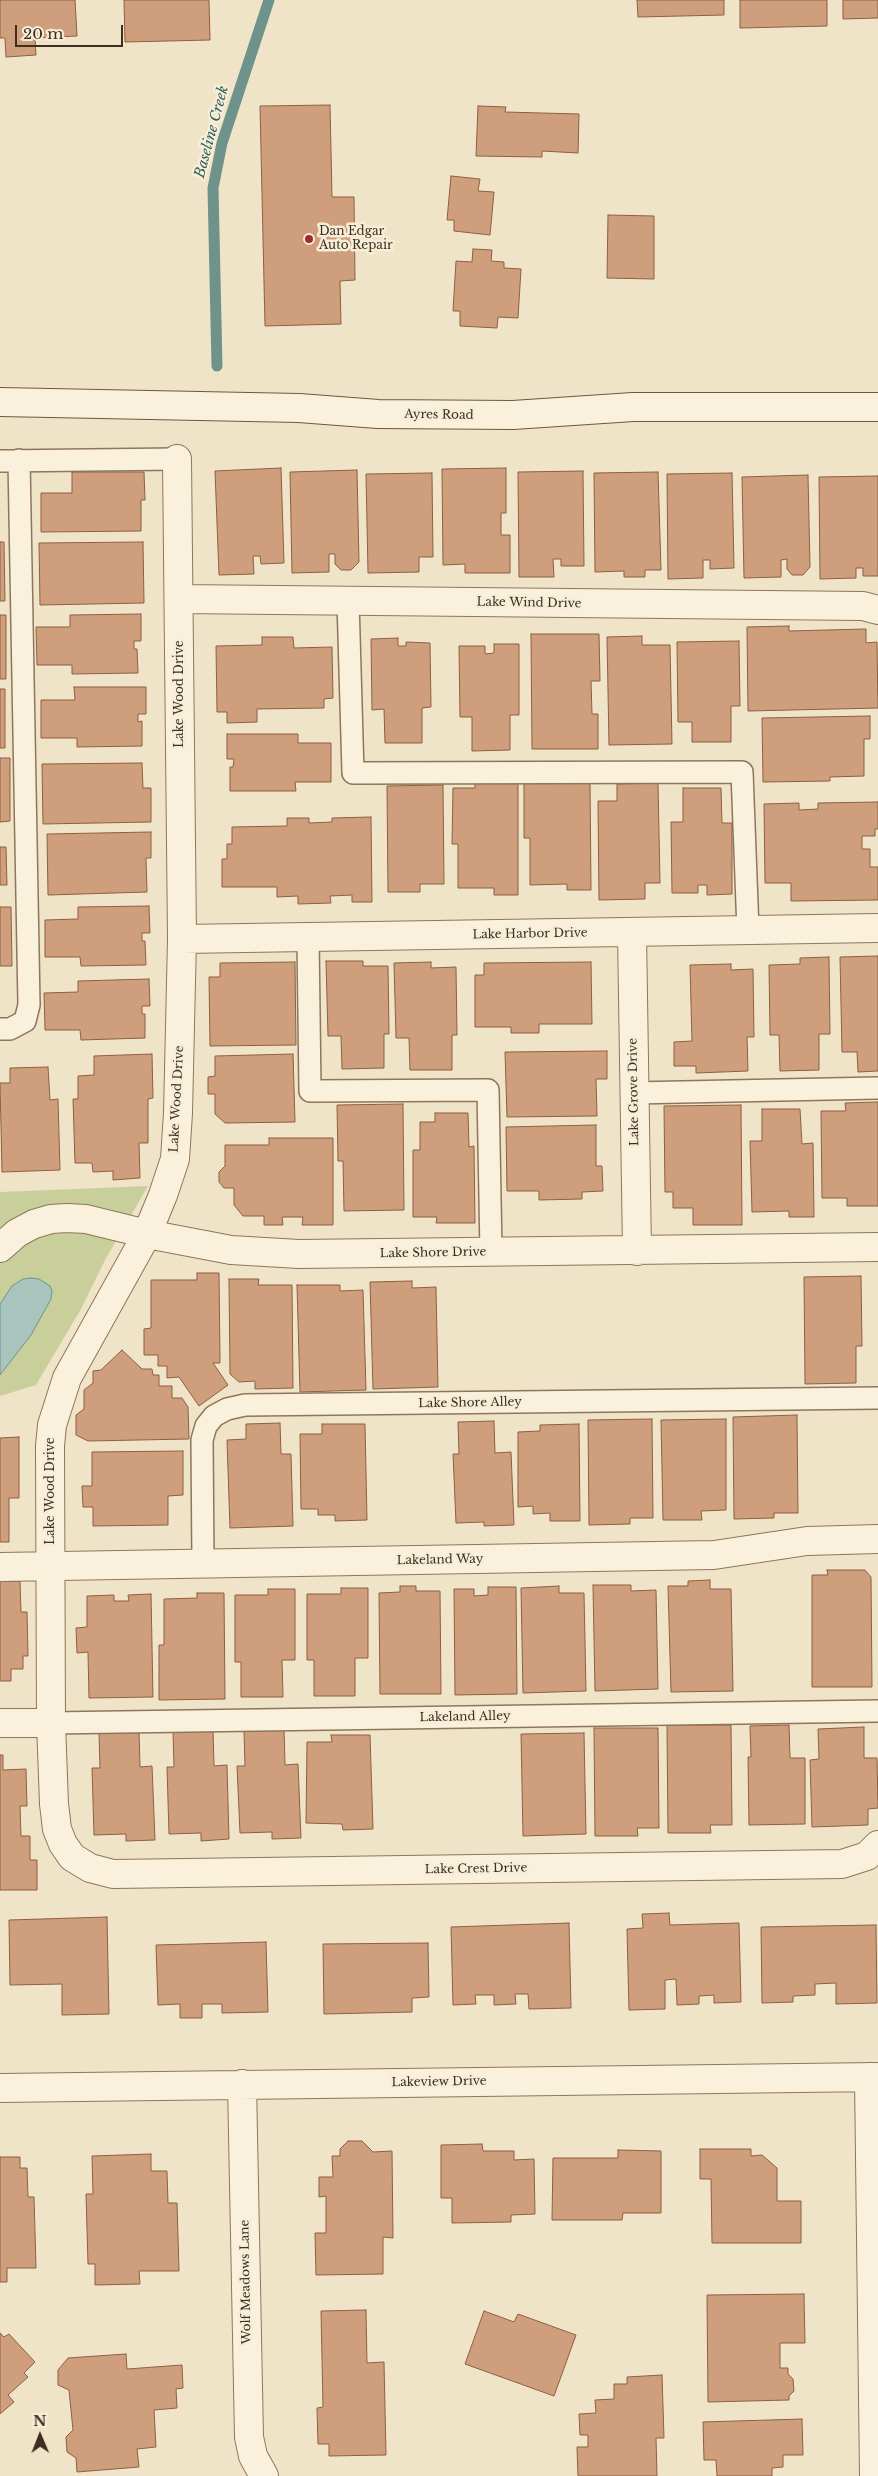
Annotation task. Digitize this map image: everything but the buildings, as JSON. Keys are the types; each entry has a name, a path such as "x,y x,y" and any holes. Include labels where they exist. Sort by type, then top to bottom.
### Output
{"street":[{"name":"Ayres Road","path":"0,402 299,408 378,414 504,415 633,407 878,407"},
{"name":"Lake Wood Drive","path":"72,1856 63,1844 57,1829 51,1723 50,1446 52,1425 58,1400 82,1348 147,1234 163,1195 174,1159 178,1113 182,939 177,459"},
{"name":"Lake Wind Drive","path":"179,599 863,606 878,610"},
{"name":"Lake Harbor Drive","path":"182,939 878,928"},
{"name":"Lake Grove Drive","path":"632,933 633,1093 637,1251"},
{"name":"Lake Shore Drive","path":"0,1248 17,1233 34,1224 51,1219 86,1219 147,1234 231,1250 299,1254 878,1247"},
{"name":"Lakeland Way","path":"0,1566 714,1555 807,1541 878,1539"},
{"path":"0,1723 51,1723"},
{"name":"Lake Crest Drive","path":"72,1856 90,1868 113,1874 163,1874 842,1864 867,1856 878,1845"},
{"path":"874,2077 874,2476"},
{"name":"Lakeview Drive","path":"0,2088 874,2077"},
{"name":"Wolf Meadows Lane","path":"242,2084 249,2437 253,2456 264,2476"}],"lane":[{"path":"0,1029 10,1029 25,1021 29,1005 10,460 177,459"},
{"path":"348,601 353,773 742,772 748,931"},
{"path":"308,937 310,1091 488,1090 491,1252"},
{"path":"633,1093 878,1088"},
{"name":"Lake Shore Alley","path":"204,1564 202,1440 206,1426 214,1416 227,1409 245,1406 878,1398"},
{"name":"Lakeland Alley","path":"51,1723 878,1711"}],"green space":[{"path":"148,1186 105,1260 81,1309 36,1385 0,1396 0,1192"}],"water":[{"path":"23,1279 39,1279 50,1286 52,1291 51,1299 31,1335 0,1375 0,1304 12,1286"}],"waterway":[{"name":"Baseline Creek","path":"217,366 213,188 222,143 269,0"}],"place":[{"name":"Dan Edgar Auto Repair","path":"309,239"}]}
